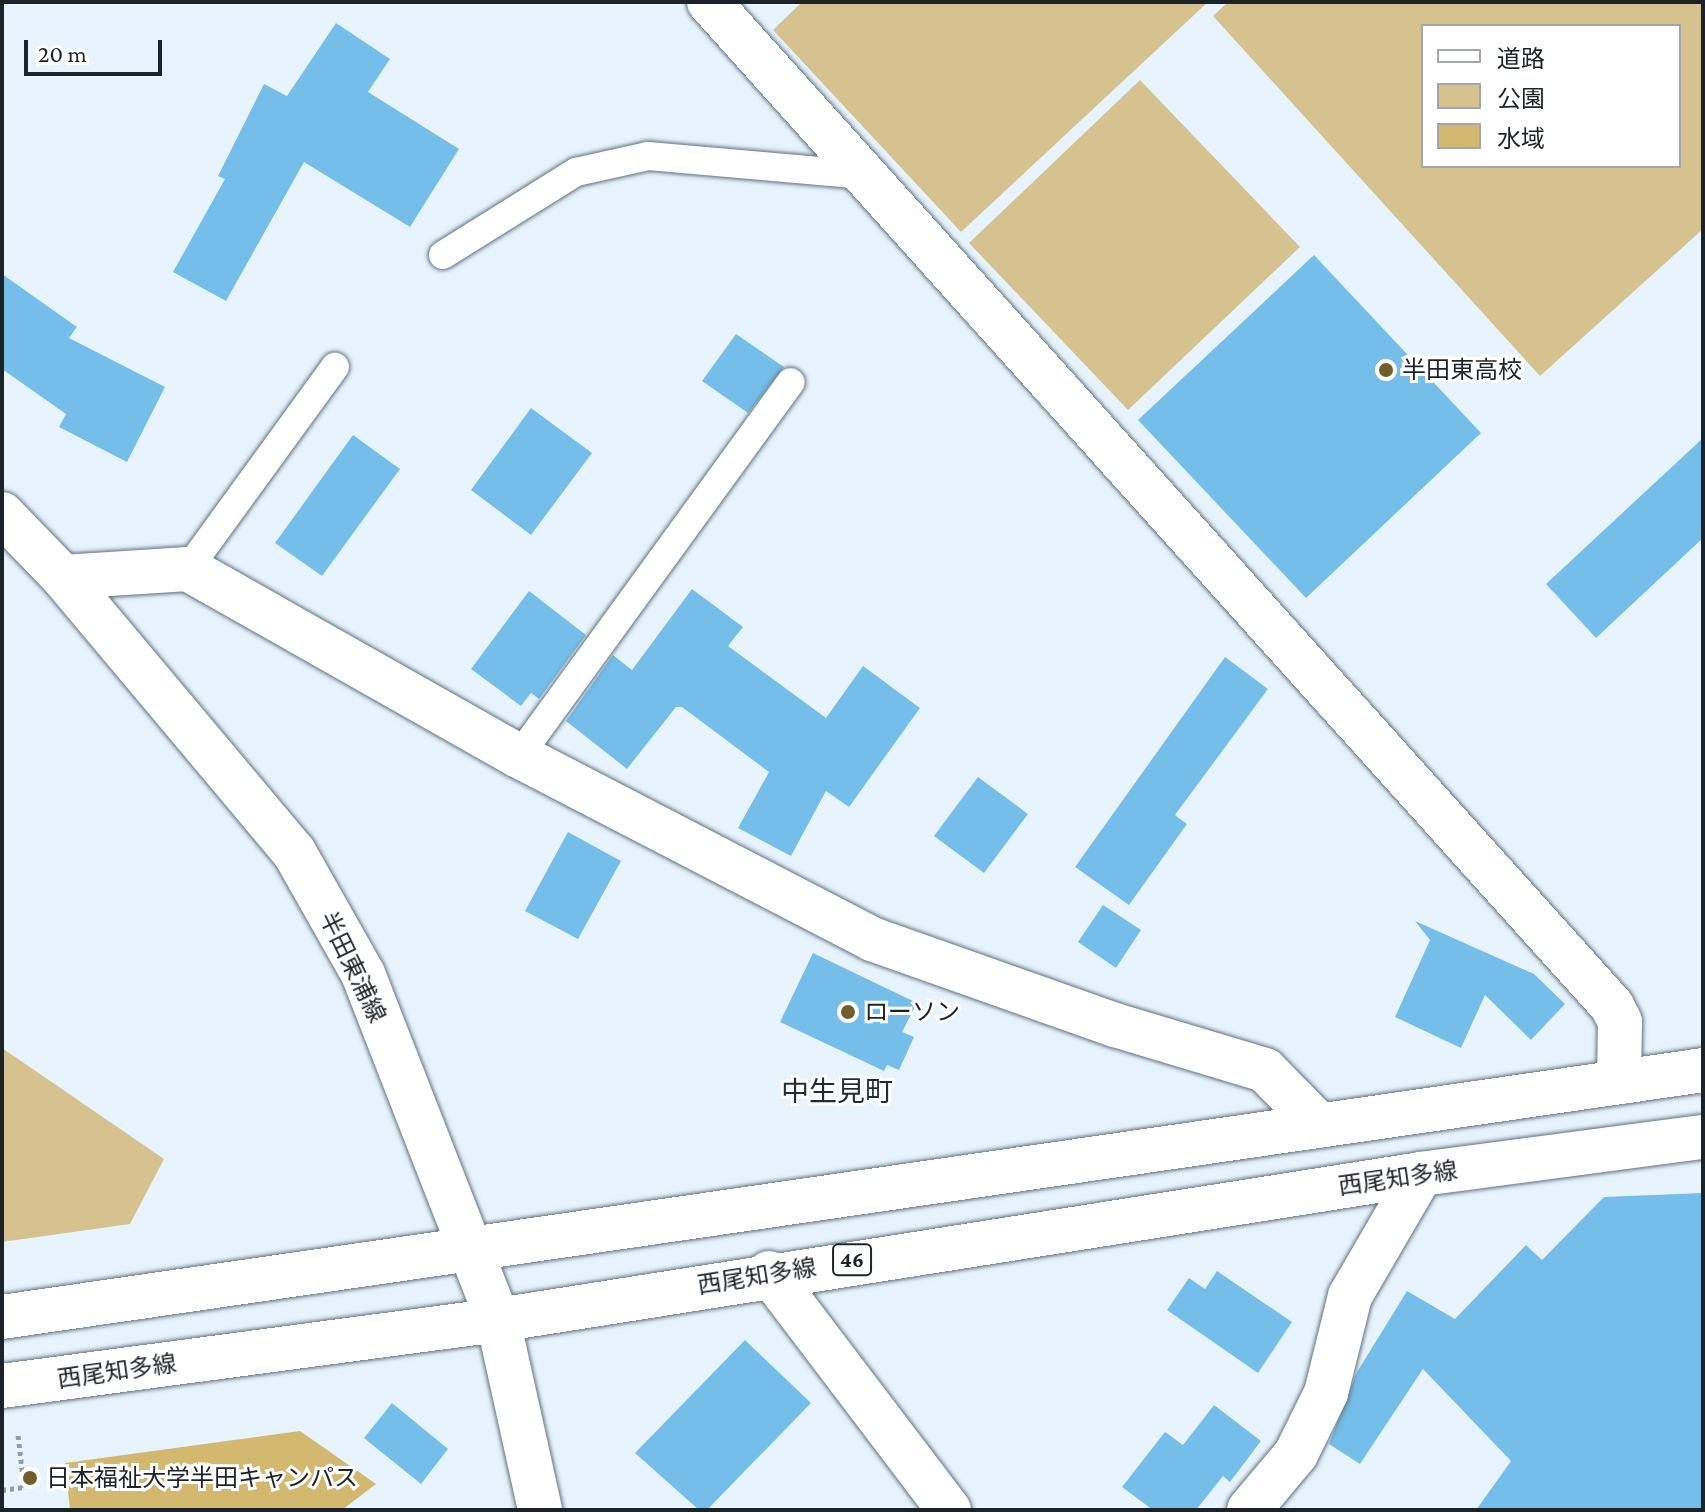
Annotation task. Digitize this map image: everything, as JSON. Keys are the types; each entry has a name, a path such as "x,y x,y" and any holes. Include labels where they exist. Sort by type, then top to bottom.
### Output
{"main road":[{"path":"709,2 1612,1006 1620,1022 1619,1080"},
{"name":"半田東浦線","path":"2,514 63,577 294,852 363,974 498,1320 540,1510"},
{"path":"63,577 188,569 519,756 872,939 1115,1025 1265,1070 1318,1124"},
{"path":"2,1317 1703,1070"},
{"name":"西尾知多線","path":"2,1386 498,1320 769,1273 1421,1174 1703,1137"},
{"path":"1249,1510 1296,1454 1326,1393 1350,1296 1421,1174"},
{"path":"769,1273 949,1510"}],"lane":[{"path":"443,255 576,172 648,156 865,175"},
{"path":"188,569 335,367"},
{"path":"519,756 791,382"}],"path":[{"path":"2,1490 24,1487 18,1434"}],"green space":[{"path":"802,2 1208,2 961,232 773,30"},
{"path":"1228,2 1703,2 1703,229 1540,376 1213,16"},
{"path":"1140,80 1300,247 1128,410 969,243"},
{"path":"2,1048 164,1159 130,1224 2,1242"}],"water":[{"path":"300,1431 376,1484 342,1510 70,1510 65,1463"}],"building":[{"path":"336,23 390,59 368,92 459,149 410,227 304,162 226,301 173,272 225,179 218,176 264,84 287,96"},
{"path":"1314,255 1481,433 1306,598 1138,420"},
{"path":"2,274 77,327 69,338 165,387 127,462 59,427 66,414 2,369"},
{"path":"736,334 784,367 748,413 702,381"},
{"path":"531,408 592,453 531,535 471,490"},
{"path":"353,435 400,469 322,576 275,543"},
{"path":"1703,438 1703,538 1596,638 1546,584"},
{"path":"692,589 743,627 728,646 826,718 863,666 920,708 849,807 826,791 791,856 738,828 769,772 682,707 676,707 627,769 566,721 613,655 632,670"},
{"path":"529,591 586,635 539,699 531,693 521,706 471,669"},
{"path":"1225,657 1268,689 1175,815 1187,824 1129,905 1075,867"},
{"path":"978,777 1028,814 984,873 934,836"},
{"path":"568,832 621,861 578,939 525,911"},
{"path":"1103,905 1141,930 1116,968 1078,942"},
{"path":"1415,921 1534,974 1565,1004 1531,1040 1485,995 1461,1048 1395,1017 1430,940"},
{"name":"ローソン","path":"813,953 917,1003 902,1032 914,1037 899,1070 887,1065 884,1071 780,1022"},
{"path":"1703,1193 1703,1510 1476,1510 1511,1461 1423,1369 1360,1464 1329,1444 1357,1372 1407,1291 1455,1319 1526,1245 1542,1260 1604,1197"},
{"path":"1217,1271 1292,1322 1258,1373 1167,1310 1189,1278 1205,1289"},
{"path":"745,1340 811,1403 707,1510 699,1510 635,1453"},
{"path":"392,1403 448,1449 421,1484 364,1438"},
{"path":"1214,1405 1261,1441 1230,1482 1223,1476 1196,1510 1153,1510 1122,1487 1165,1432 1183,1445"}],"place":[{"name":"半田東高校","path":"1386,370"},
{"name":"ローソン","path":"848,1012"},
{"name":"日本福祉大学半田キャンパス","path":"30,1478"}],"district":[{"name":"中生見町","path":"837,1092"}]}
